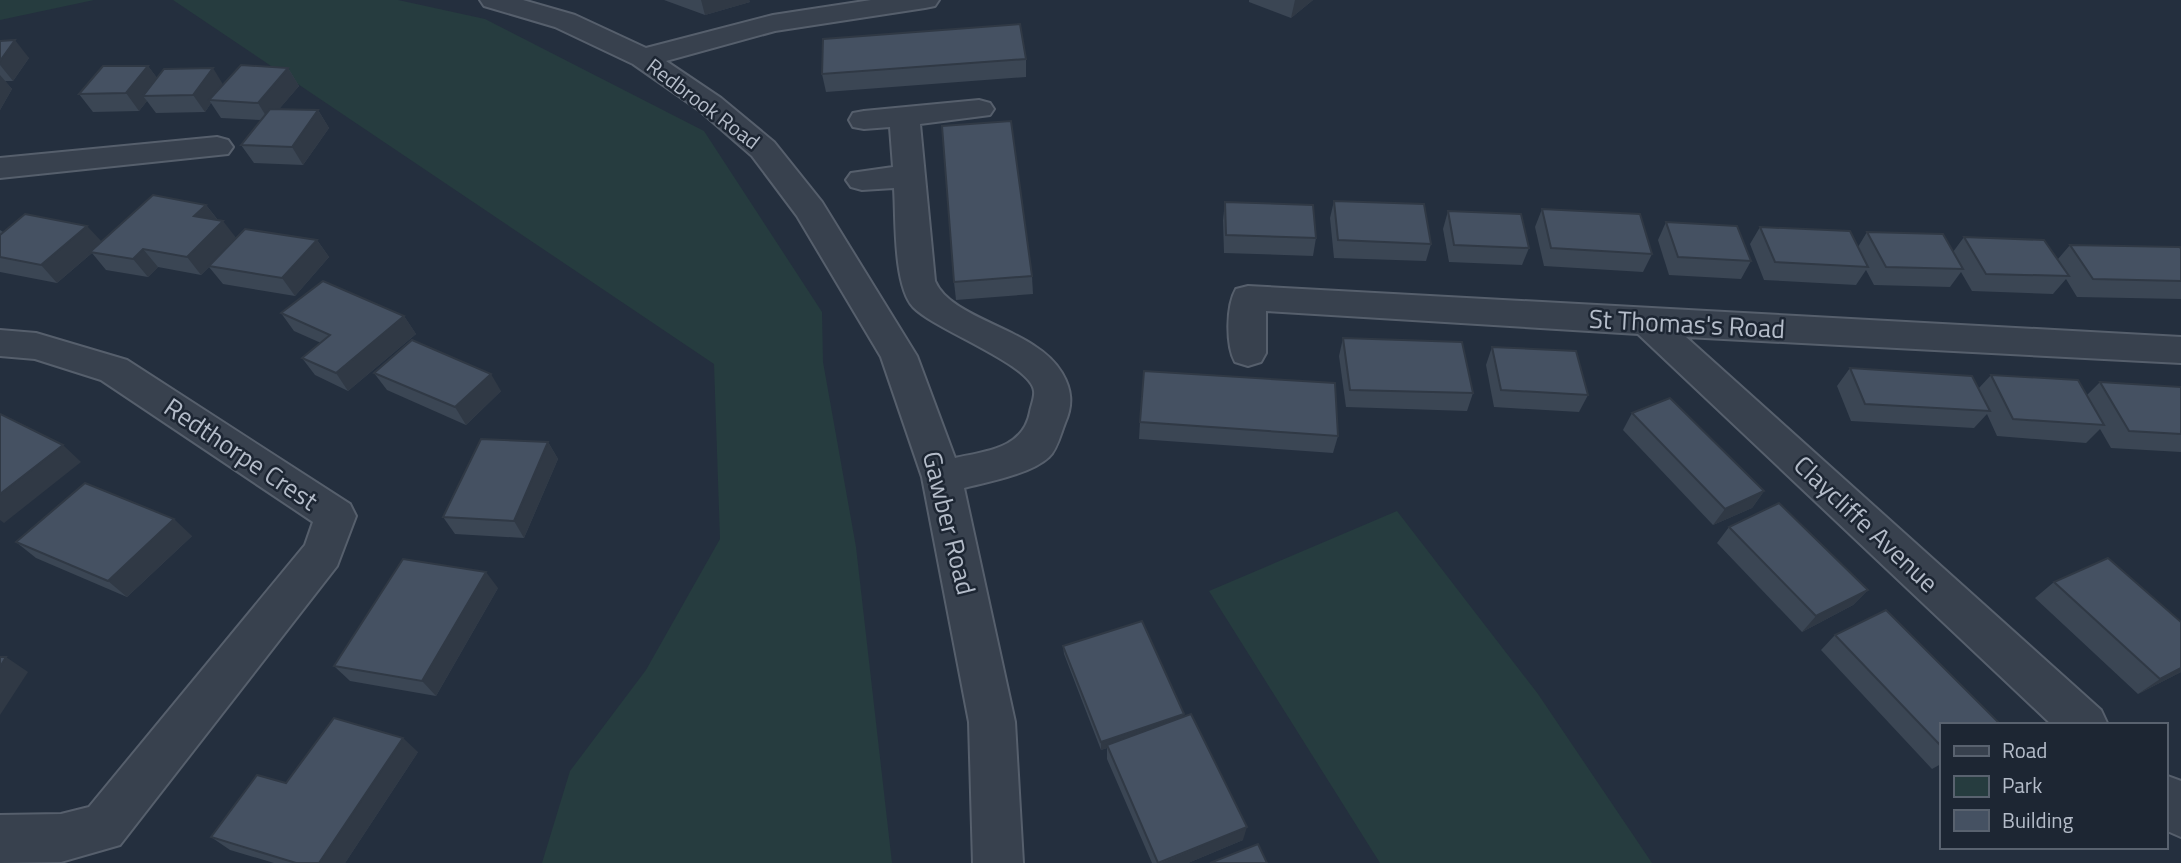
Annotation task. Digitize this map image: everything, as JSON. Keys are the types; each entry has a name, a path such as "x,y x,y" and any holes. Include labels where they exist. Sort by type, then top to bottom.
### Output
{"street":[{"name":"Redbrook Road","path":"494,0 565,21 643,58 710,104 763,149 810,209"},
{"path":"643,58 773,23 925,0"},
{"path":"864,120 979,109"},
{"path":"904,116 918,281 925,298 948,315 1004,344 1040,367 1053,390 1048,419 1036,446 1003,463 942,477"},
{"path":"0,168 217,146"},
{"path":"862,180 909,176"},
{"name":"Gawber Road","path":"810,209 899,356 942,477 992,722 998,863"},
{"name":"St Thomas's Road","path":"1248,353 1248,298 2181,350"},
{"name":"Claycliffe Avenue","path":"1647,322 2083,723"},
{"name":"Redthorpe Crest","path":"0,343 36,346 114,370 336,516 322,554 103,828 61,838 0,839"},
{"path":"2167,800 2181,813"}],"green space":[{"path":"0,0 94,0 0,20"},
{"path":"173,0 398,0 485,19 704,131 822,312 823,362 856,547 892,863 542,863 570,771 646,670 720,539 714,364"},
{"path":"1397,511 1538,694 1652,863 1380,863 1209,591"}],"building":[{"path":"1020,24 1026,59 822,74 823,39"},
{"path":"15,40 0,61 0,41"},
{"path":"241,65 288,68 258,103 209,100"},
{"path":"103,66 148,66 126,93 79,94"},
{"path":"213,68 193,95 143,96 164,69"},
{"path":"270,109 318,110 292,147 241,145"},
{"path":"1011,121 1032,276 954,282 942,126"},
{"path":"153,195 206,205 194,216 223,221 187,257 143,249 133,259 90,252"},
{"path":"1334,201 1424,204 1431,244 1338,240"},
{"path":"1225,202 1313,205 1316,238 1226,235"},
{"path":"1542,209 1640,214 1652,254 1551,248"},
{"path":"1448,211 1521,214 1529,248 1454,245"},
{"path":"25,214 87,226 41,265 0,257 0,235"},
{"path":"1666,222 1737,226 1751,261 1678,257"},
{"path":"1760,227 1850,231 1868,267 1775,262"},
{"path":"245,229 317,240 282,278 209,266"},
{"path":"1867,232 1943,234 1963,269 1886,267"},
{"path":"1964,237 2044,240 2069,276 1986,274"},
{"path":"2070,245 2180,247 2181,281 2093,279"},
{"path":"323,281 404,316 336,373 302,358 330,335 281,313"},
{"path":"1343,338 1462,342 1473,393 1350,390"},
{"path":"412,340 491,374 455,407 374,373"},
{"path":"1492,347 1576,351 1588,395 1501,390"},
{"path":"1850,368 1972,376 1990,411 1865,404"},
{"path":"1144,371 1335,383 1338,436 1140,422"},
{"path":"1991,375 2078,380 2104,425 2013,419"},
{"path":"2100,382 2181,387 2181,434 2129,431"},
{"path":"1670,398 1764,491 1725,509 1632,413"},
{"path":"0,414 63,445 0,494"},
{"path":"481,439 548,442 514,521 443,517"},
{"path":"85,483 174,519 108,581 16,542"},
{"path":"1779,503 1868,590 1816,616 1729,527"},
{"path":"2108,558 2181,622 2181,668 2160,679 2054,582"},
{"path":"403,559 486,572 422,681 334,666"},
{"path":"1886,610 1999,723 1940,723 1940,745 1835,635"},
{"path":"1142,621 1184,714 1101,742 1063,646"},
{"path":"1191,714 1247,827 1158,863 1107,745"},
{"path":"334,718 403,738 319,863 296,863 211,837 257,775 286,783"},
{"path":"1258,844 1267,863 1210,863"}]}
